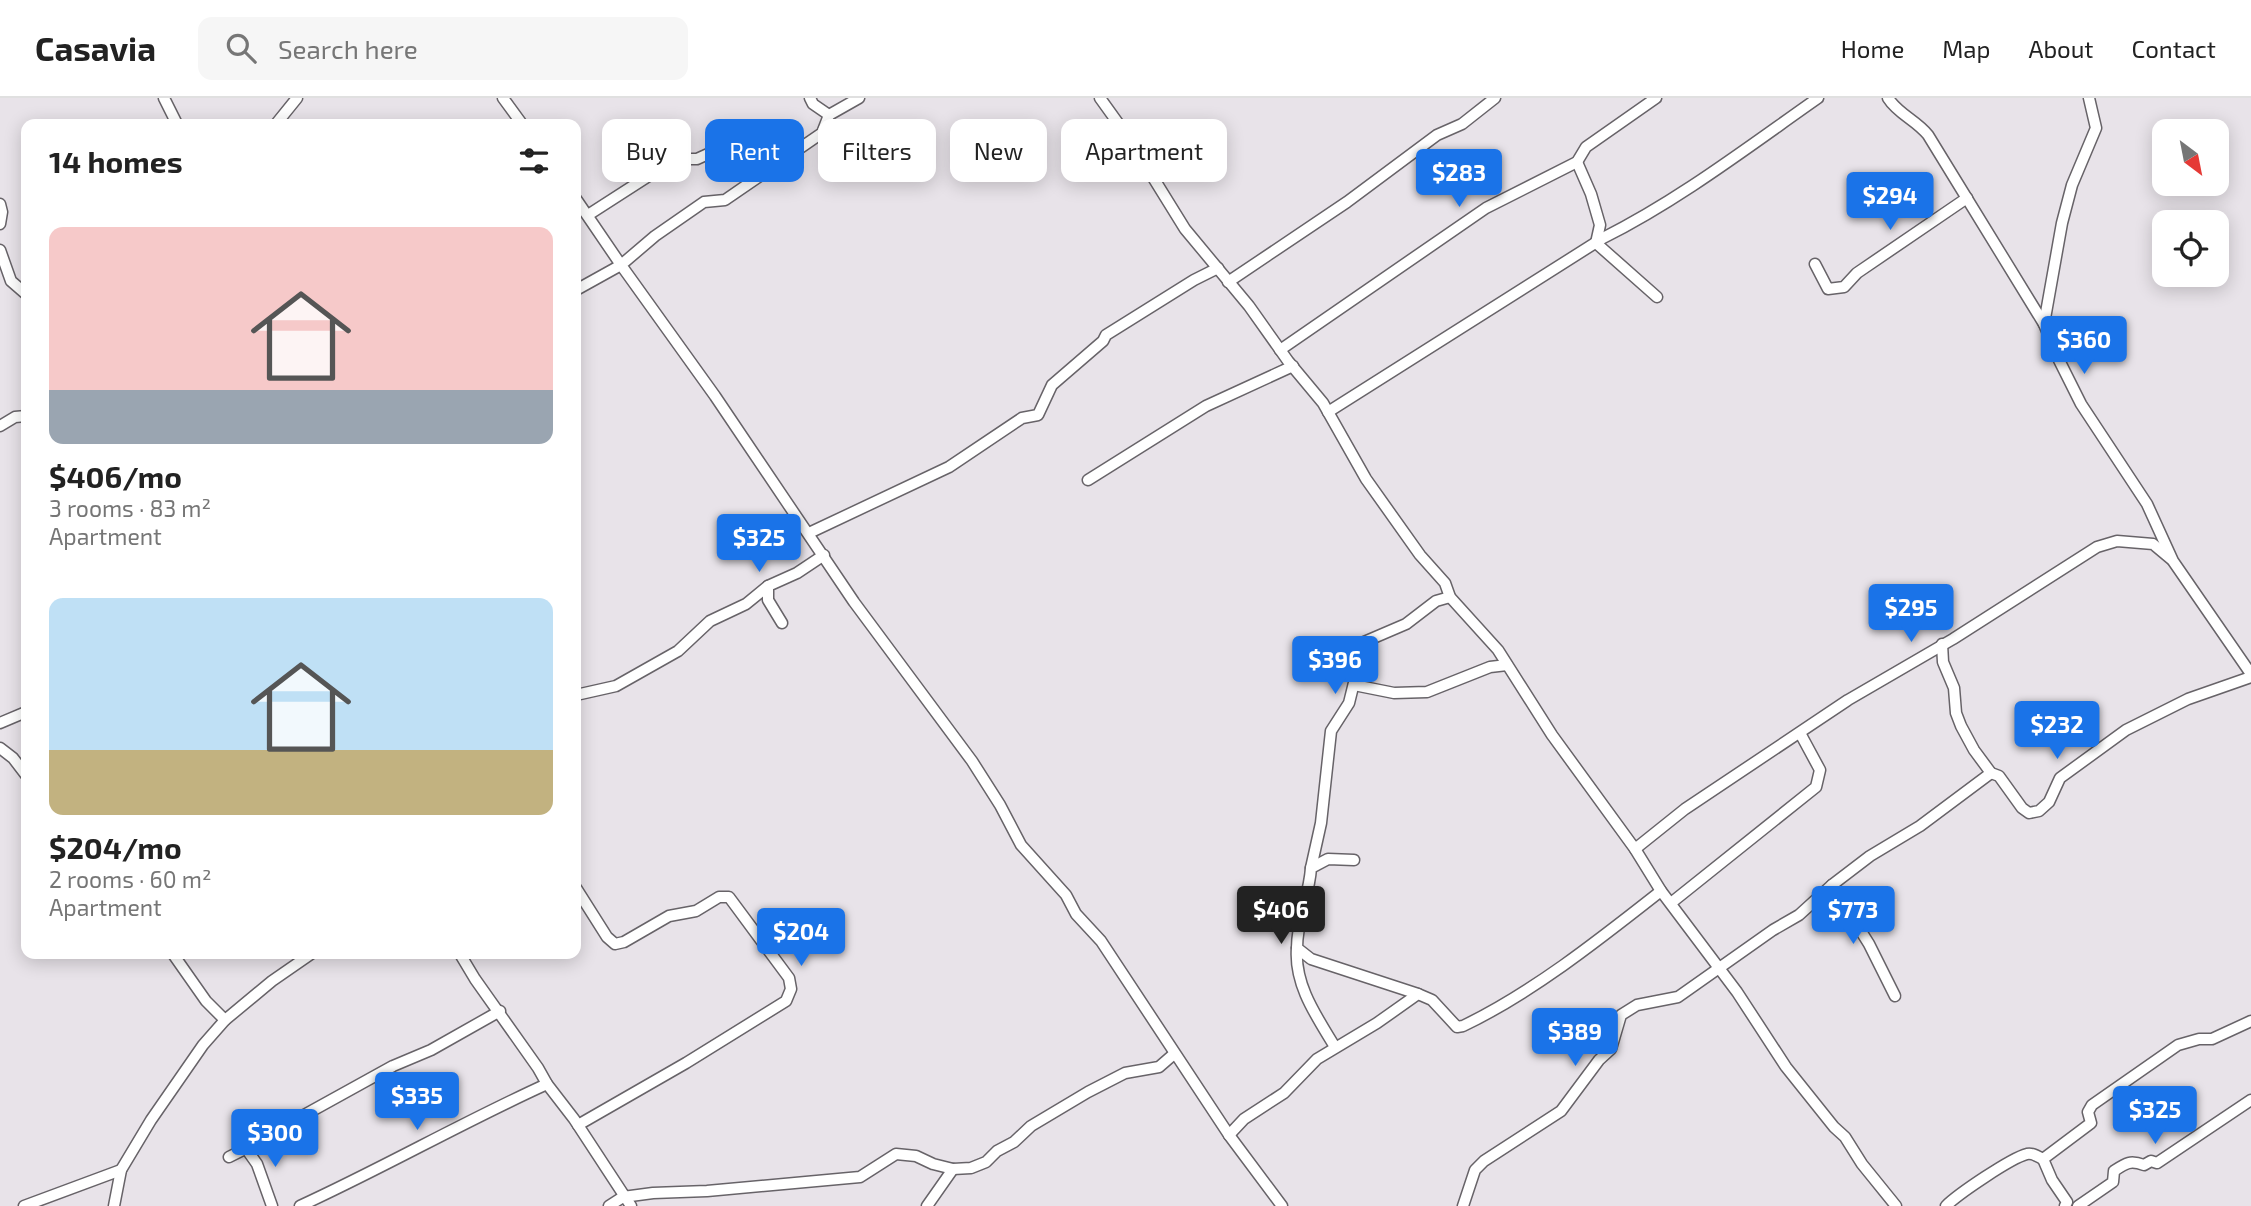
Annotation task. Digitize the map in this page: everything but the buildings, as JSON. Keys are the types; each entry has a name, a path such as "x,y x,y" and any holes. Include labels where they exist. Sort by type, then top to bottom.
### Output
{"street":[{"path":"164,98 174,119"},
{"path":"280,119 297,98"},
{"path":"503,98 518,119"},
{"path":"810,98 813,104 829,115"},
{"path":"804,145 822,133 829,115 859,98"},
{"path":"1228,282 1347,202 1437,135 1462,124 1495,98"},
{"path":"1280,350 1486,208 1577,162 1586,147 1656,98"},
{"path":"1328,412 1596,243 1680,194 1818,98"},
{"path":"1888,98 1902,115 1924,130 1967,198 2044,324 2081,404 2147,504 2173,561 2251,676 2188,699 2126,730 2060,778 2049,802 2039,811 2029,813 1974,750 1956,713 1954,688 1943,662 1942,644"},
{"path":"2044,324 2062,223 2072,185 2096,128 2089,98"},
{"path":"1103,99 1185,229 1316,393 1366,479 1424,561 1445,583 1450,597 1498,650 1552,735 1775,1047 1786,1067 1845,1137 1862,1164 1896,1206"},
{"path":"588,215 675,159 697,159 705,155"},
{"path":"1577,162 1591,194 1600,225 1596,243"},
{"path":"581,287 621,265 655,236 704,202 725,200 751,182"},
{"path":"1815,264 1828,289 1843,287 1857,272 1967,198"},
{"path":"0,204 0,224"},
{"path":"581,206 869,622 972,761 1021,845 1066,895 1076,914 1101,941 1229,1135 1282,1206"},
{"path":"1596,243 1657,297"},
{"path":"0,250 11,281 21,290"},
{"path":"808,533 949,467 1022,418 1038,415 1052,385 1106,335 1217,268"},
{"path":"1088,480 1206,406 1293,366"},
{"path":"0,426 21,416"},
{"path":"1635,849 1685,809 1848,700 2097,547 2117,541 2153,544 2173,561"},
{"path":"581,694 616,686 678,651 710,621 746,604 768,586 797,573 824,555"},
{"path":"768,586 768,600 782,623"},
{"path":"1335,1047 1301,984 1297,948 1297,928 1310,886 1311,868 1318,844 1331,731 1346,709 1365,640 1406,624 1436,601 1450,597"},
{"path":"1354,685 1394,693 1427,692 1490,667 1507,665"},
{"path":"0,723 21,714"},
{"path":"1671,903 1816,788 1820,770 1800,733"},
{"path":"0,748 21,768"},
{"path":"1463,1206 1475,1170 1484,1161 1561,1111 1599,1060 1611,1049 1621,1014 1637,1005 1678,998 1773,930 1799,915 1870,856 1920,826 1991,772"},
{"path":"1311,868 1328,859 1354,860"},
{"path":"1832,885 1869,944 1895,996"},
{"path":"1297,948 1311,959 1432,1000 1457,1027 1514,998 1618,925 1661,891"},
{"path":"578,1125 755,1021 786,1001 791,989 789,978 729,897 719,897 696,911 669,916 624,942 615,944 607,937 581,896"},
{"path":"177,959 206,1001 225,1020"},
{"path":"114,1206 121,1170 151,1120 203,1045 225,1020 304,959"},
{"path":"463,959 631,1206"},
{"path":"1229,1135 1244,1119 1284,1093 1317,1059 1377,1023 1418,994"},
{"path":"229,1157 372,1077 431,1050 500,1011"},
{"path":"2043,1159 2091,1123 2088,1112 2092,1105 2171,1049 2199,1039 2212,1039 2251,1021"},
{"path":"609,1206 623,1197 653,1193 678,1194 860,1177 896,1154 916,1156 933,1164 954,1168 971,1168 980,1165 1031,1126 1088,1092 1125,1073 1158,1067 1174,1054"},
{"path":"300,1206 547,1084"},
{"path":"2078,1206 2113,1182 2114,1171 2126,1163 2157,1163 2251,1100"},
{"path":"245,1147 257,1164 272,1206"},
{"path":"1946,1206 2007,1164 2032,1153 2043,1159 2052,1180 2067,1202 2065,1206"},
{"path":"927,1206 954,1168"},
{"path":"24,1206 121,1170"}]}
